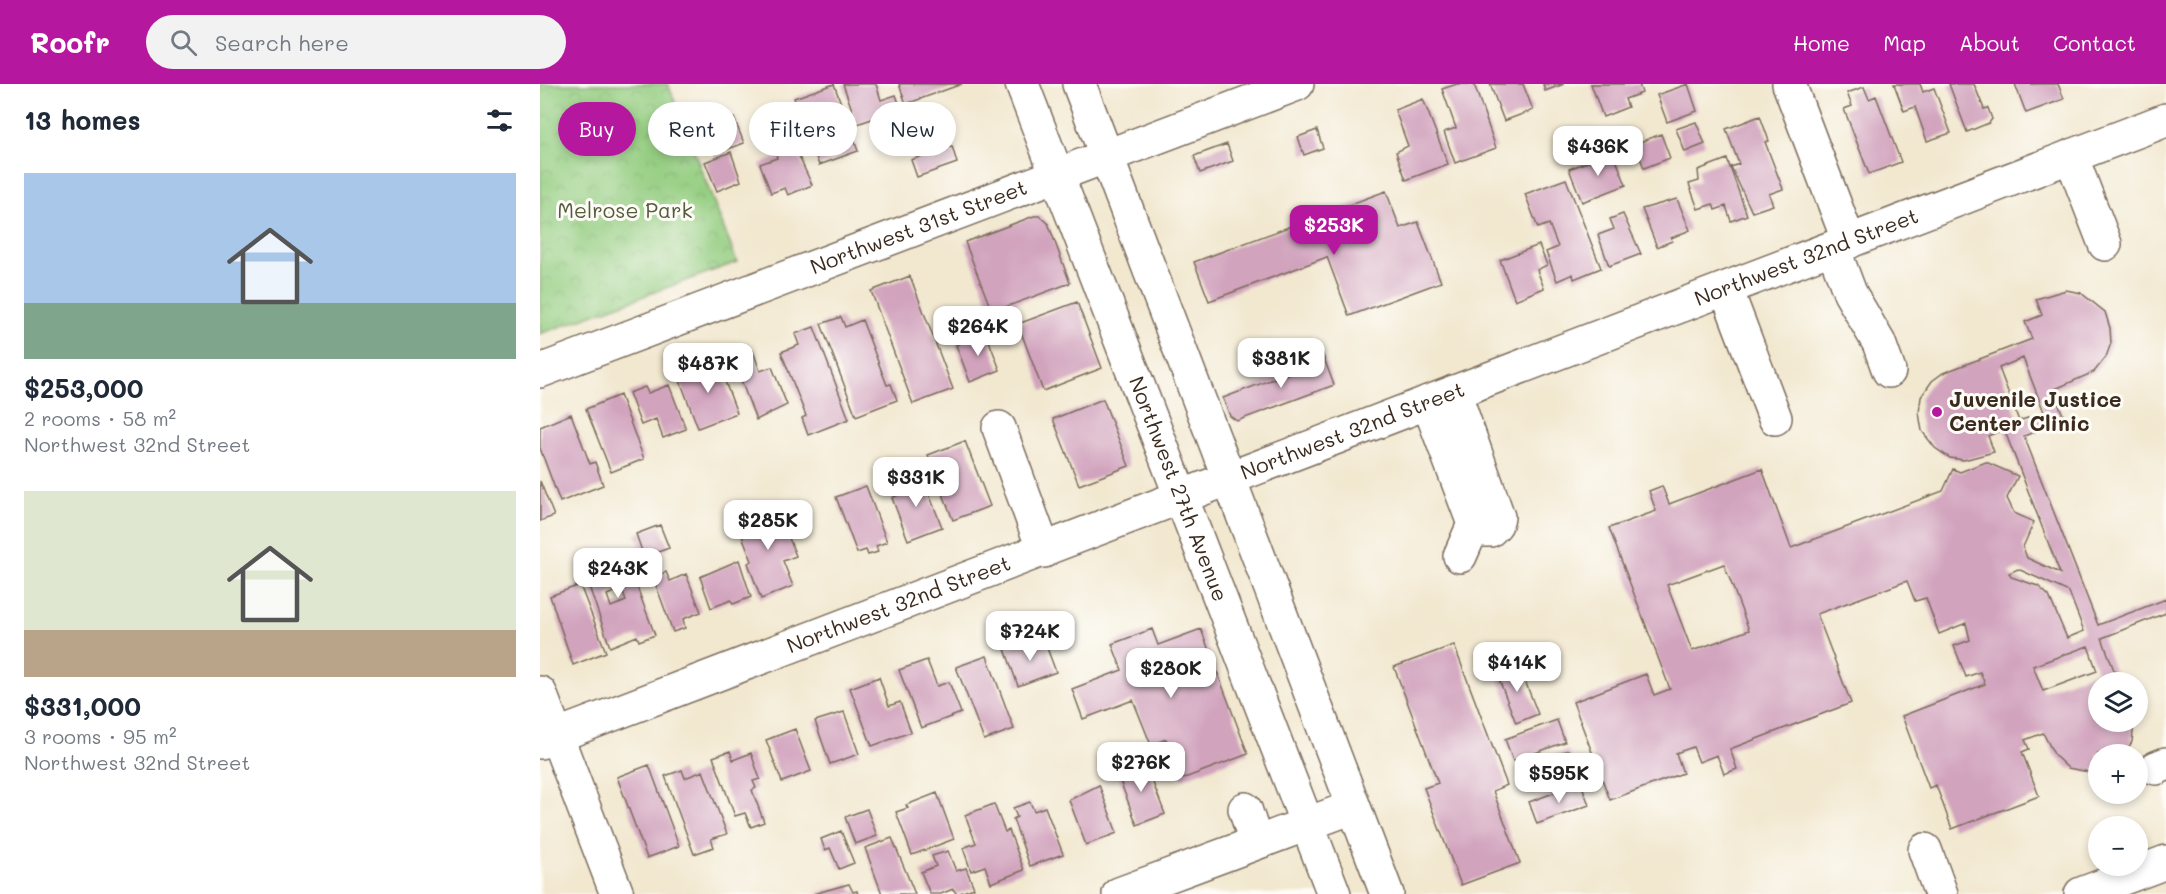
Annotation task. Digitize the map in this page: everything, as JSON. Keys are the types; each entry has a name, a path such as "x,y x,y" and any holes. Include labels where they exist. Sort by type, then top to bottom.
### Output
{"main road":[{"name":"Northwest 27th Avenue","path":"1022,84 1179,498 1334,894"},
{"path":"1079,84 1387,894"},
{"name":"Northwest 31st Street","path":"540,371 1297,84"},
{"path":"1789,84 1841,245 1850,293 1879,343 1889,370"},
{"name":"Northwest 32nd Street","path":"548,739 2166,120"},
{"path":"2071,156 2105,244"},
{"path":"1726,288 1775,418"},
{"path":"1441,397 1474,525 1460,556"},
{"path":"999,428 1044,551"},
{"path":"540,693 548,739 617,894"},
{"path":"1119,894 1353,807"},
{"path":"1245,809 1256,842"},
{"path":"1924,850 1941,894"},
{"path":"2091,892 2166,862"}],"green space":[{"name":"Melrose Park","path":"540,84 668,84 675,102 648,102 648,156 696,156 737,262 540,334"}],"building":[{"path":"834,84 840,102 795,102 794,98"},
{"path":"843,84 876,84 881,100 896,95 898,102 869,102 869,120 857,124 857,102 849,102"},
{"path":"899,84 962,84 912,102 905,102"},
{"path":"1457,84 1474,84 1496,148 1455,163 1444,132 1456,128 1442,89"},
{"path":"1490,84 1523,84 1533,110 1504,121"},
{"path":"1543,84 1564,84 1545,91"},
{"path":"1591,84 1639,84 1642,93 1625,99 1628,107 1603,117"},
{"path":"1688,84 1697,111 1667,122 1657,95"},
{"path":"1894,84 1920,84 1923,92 1934,88 1951,133 1927,141 1915,107 1904,111"},
{"path":"1949,84 1974,84 1984,109 1988,108 1992,119 1989,123 1967,132"},
{"path":"2015,84 2058,84 2064,99 2026,113"},
{"path":"1864,87 1869,99 1876,96 1901,162 1869,174 1844,109 1852,106 1847,93"},
{"path":"1423,99 1448,164 1406,180 1396,152 1408,146 1395,110"},
{"path":"1760,116 1769,141 1765,142 1783,189 1769,194 1773,205 1752,212 1731,167 1739,164 1726,129"},
{"path":"1696,122 1705,144 1685,152 1676,129"},
{"path":"737,126 744,143 737,146"},
{"path":"1317,130 1323,148 1304,155 1298,137"},
{"path":"1661,134 1670,158 1644,168 1635,144"},
{"path":"1227,144 1233,161 1200,173 1194,156"},
{"path":"1613,152 1626,185 1582,202 1569,169"},
{"path":"721,156 732,156 741,181 717,191 705,162"},
{"path":"776,156 799,156 812,185 788,195 785,188 771,193 760,164 777,158"},
{"path":"816,156 844,156 819,165"},
{"path":"923,156 955,156 957,163 917,177 911,160"},
{"path":"1727,159 1747,215 1731,221 1726,206 1715,210 1713,204 1698,209 1689,184 1699,181 1698,170"},
{"path":"1566,179 1601,268 1574,279 1573,274 1557,281 1546,252 1558,247 1549,224 1538,228 1525,194"},
{"path":"1386,191 1400,228 1418,222 1441,282 1349,316 1327,257 1209,301 1194,262"},
{"path":"1677,199 1690,230 1657,247 1642,209"},
{"path":"1623,214 1641,254 1609,266 1598,235 1614,229 1610,219"},
{"path":"1034,216 1040,216 1048,223 1070,283 992,312 965,242"},
{"path":"1539,245 1547,265 1537,270 1544,288 1515,300 1500,260"},
{"path":"910,276 953,389 913,404 871,291"},
{"path":"2066,290 2081,293 2105,312 2110,328 2111,343 2106,357 2094,372 2053,390 2065,420 2024,436 2098,625 2166,599 2166,613 2102,638 2115,672 2094,672 2097,671 2088,646 2033,666 2043,691 2088,674 2088,732 2133,732 2131,744 2088,744 2088,772 2068,768 2055,756 2043,733 2025,740 2029,749 2022,752 2039,796 1952,829 1936,785 1929,788 1902,716 1985,684 1980,672 1966,677 1954,646 1970,640 1966,623 1939,634 1926,598 1915,601 1907,581 1817,614 1851,703 1730,749 1737,769 1724,774 1717,755 1699,762 1693,747 1676,753 1683,773 1610,800 1573,702 1646,674 1654,695 1670,689 1609,528 1656,511 1649,491 1662,486 1669,504 1762,469 1791,548 1943,491 1953,469 1960,472 1986,462 2018,476 2007,498 2014,513 2034,522 2023,547 2027,558 2060,573 2004,429 1988,436 1994,452 1964,460 1950,458 1935,448 1922,431 1919,413 1921,397 1932,381 1943,373 2032,339 2025,322 2042,315 2036,299","holes":["2023,358 2044,412 2019,421 1999,368","1724,564 1749,630 1692,651 1667,585","2018,569 2069,592 2084,631 2067,638 2049,596 2038,586 2011,577 2009,573"]},
{"path":"1077,302 1102,368 1043,391 1018,324"},
{"path":"841,317 845,327 862,320 887,385 891,384 897,400 856,416 821,324"},
{"path":"814,327 849,419 808,435 802,418 806,416 781,352 799,345 795,334"},
{"path":"986,333 1000,370 970,382 956,345"},
{"path":"753,351 760,371 772,367 787,405 756,420 733,359"},
{"path":"1322,353 1334,385 1237,421 1230,416 1223,398 1297,370 1295,364"},
{"path":"716,358 737,413 698,428 679,378 692,372 691,368"},
{"path":"669,385 686,429 663,438 656,419 641,425 629,393 645,387 648,393"},
{"path":"620,395 644,459 611,472 586,409"},
{"path":"1103,399 1129,466 1079,485 1053,419"},
{"path":"571,414 590,464 595,462 603,485 560,502 540,448 540,427"},
{"path":"965,441 990,506 953,520 928,455"},
{"path":"917,472 922,486 925,484 942,527 908,540 892,498 904,492 899,479"},
{"path":"540,481 554,516 540,521"},
{"path":"866,486 887,542 876,546 878,552 868,555 866,550 857,553 836,497"},
{"path":"777,507 796,556 783,561 793,586 761,599 748,563 752,561 737,523"},
{"path":"660,525 669,548 644,557 636,534"},
{"path":"623,550 655,635 639,641 637,636 610,647 582,566","holes":["622,589 626,601 611,607 607,595"]},
{"path":"739,560 751,597 733,604 731,600 711,608 700,577"},
{"path":"666,572 670,581 686,574 701,612 683,619 685,628 673,632 653,577"},
{"path":"580,585 606,652 573,665 550,596"},
{"path":"1152,629 1158,645 1201,629 1248,754 1182,779 1166,739 1151,745 1133,700 1083,719 1072,689 1122,670 1112,644"},
{"path":"1044,640 1056,672 1018,686 1005,649 1029,641 1030,645"},
{"path":"1454,645 1507,785 1493,791 1520,863 1461,885 1424,788 1438,783 1394,667"},
{"path":"987,656 1014,729 984,740 956,667"},
{"path":"927,660 937,686 949,682 961,713 921,728 899,670"},
{"path":"1518,663 1538,714 1516,723 1496,672"},
{"path":"879,677 889,706 900,702 911,732 872,746 850,688"},
{"path":"844,712 859,754 830,764 815,721"},
{"path":"1557,720 1565,742 1513,761 1505,739"},
{"path":"795,729 811,771 782,782 766,740"},
{"path":"1568,750 1577,772 1524,791 1516,770"},
{"path":"730,751 733,760 751,753 760,779 753,781 756,788 752,790 764,822 751,827 745,813 735,816 713,757"},
{"path":"1145,762 1165,814 1137,825 1117,773"},
{"path":"649,765 679,846 647,858 617,777"},
{"path":"682,770 685,778 703,771 727,834 711,839 714,847 694,854 665,776"},
{"path":"1581,783 1589,805 1537,824 1529,802"},
{"path":"1099,785 1117,833 1086,845 1069,800"},
{"path":"937,793 954,839 912,855 896,812 908,808 906,805"},
{"path":"1030,802 1034,811 1045,807 1063,854 1030,866 1013,819 1017,817 1013,808"},
{"path":"994,804 1005,832 1009,830 1024,870 991,883 985,866 971,871 963,848 976,843 965,815"},
{"path":"867,809 877,836 855,844 845,817"},
{"path":"841,831 854,863 839,869 830,848 825,850 821,839"},
{"path":"892,838 915,894 882,894 865,848"},
{"path":"948,851 956,871 966,868 974,888 957,894 953,889 941,894 930,894 921,872 936,866 932,856"},
{"path":"849,884 853,892 857,891 858,894 813,894"}],"place":[{"name":"Juvenile Justice Center Clinic","path":"1937,412"}]}
